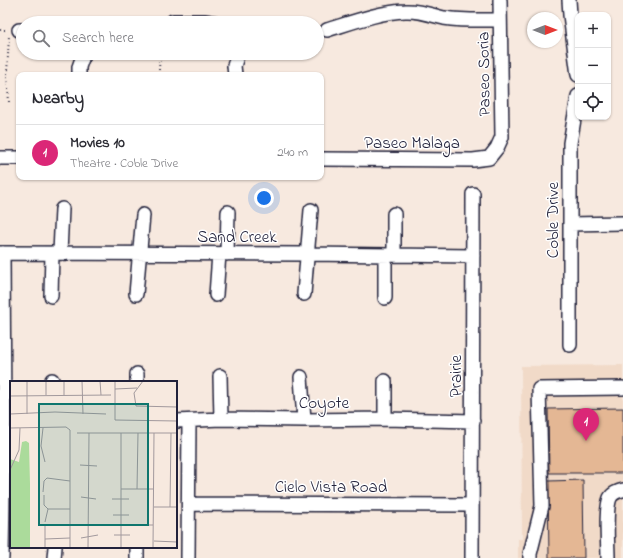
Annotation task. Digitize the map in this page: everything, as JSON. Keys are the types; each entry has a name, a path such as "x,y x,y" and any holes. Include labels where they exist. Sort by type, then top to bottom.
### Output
{"street":[{"name":"Paseo Soria","path":"497,148 502,137 500,0"},
{"path":"569,0 575,53"},
{"path":"327,30 352,22 404,11 415,11 444,18 500,20"},
{"path":"79,72 82,60"},
{"path":"234,72 236,60"},
{"name":"Coble Drive","path":"570,345 570,143 575,114"},
{"name":"Paseo Malaga","path":"324,159 473,160 489,158 497,148"},
{"path":"0,158 16,158"},
{"name":"Prairie","path":"472,558 473,194"},
{"path":"51,296 62,209"},
{"path":"304,294 311,210"},
{"path":"216,295 228,212"},
{"path":"385,298 394,214"},
{"path":"136,294 143,215"},
{"path":"570,224 623,224"},
{"path":"2,253 5,421 2,558"},
{"name":"Sand Creek","path":"2,253 473,256"},
{"path":"220,376 221,419"},
{"path":"301,377 304,420"},
{"path":"385,419 386,381"},
{"path":"530,558 542,506 539,389 623,388"},
{"name":"Coyote","path":"182,421 221,419 385,419 473,421"},
{"path":"182,421 189,504 188,558"},
{"path":"608,558 608,508 611,497 618,491 623,490"},
{"name":"Cielo Vista Road","path":"189,504 472,505"},
{"path":"54,558 55,548"}],"path":[{"path":"0,30 10,30 7,75 9,102"},
{"path":"159,70 160,60"}],"shaded area":[{"path":"623,365 623,558 518,558 518,539 522,539 521,366"}],"building":[{"path":"623,408 623,473 549,473 548,409"},
{"path":"583,480 584,558 549,558 548,481"}],"place":[{"name":"Movies 10","path":"586,441"}]}
